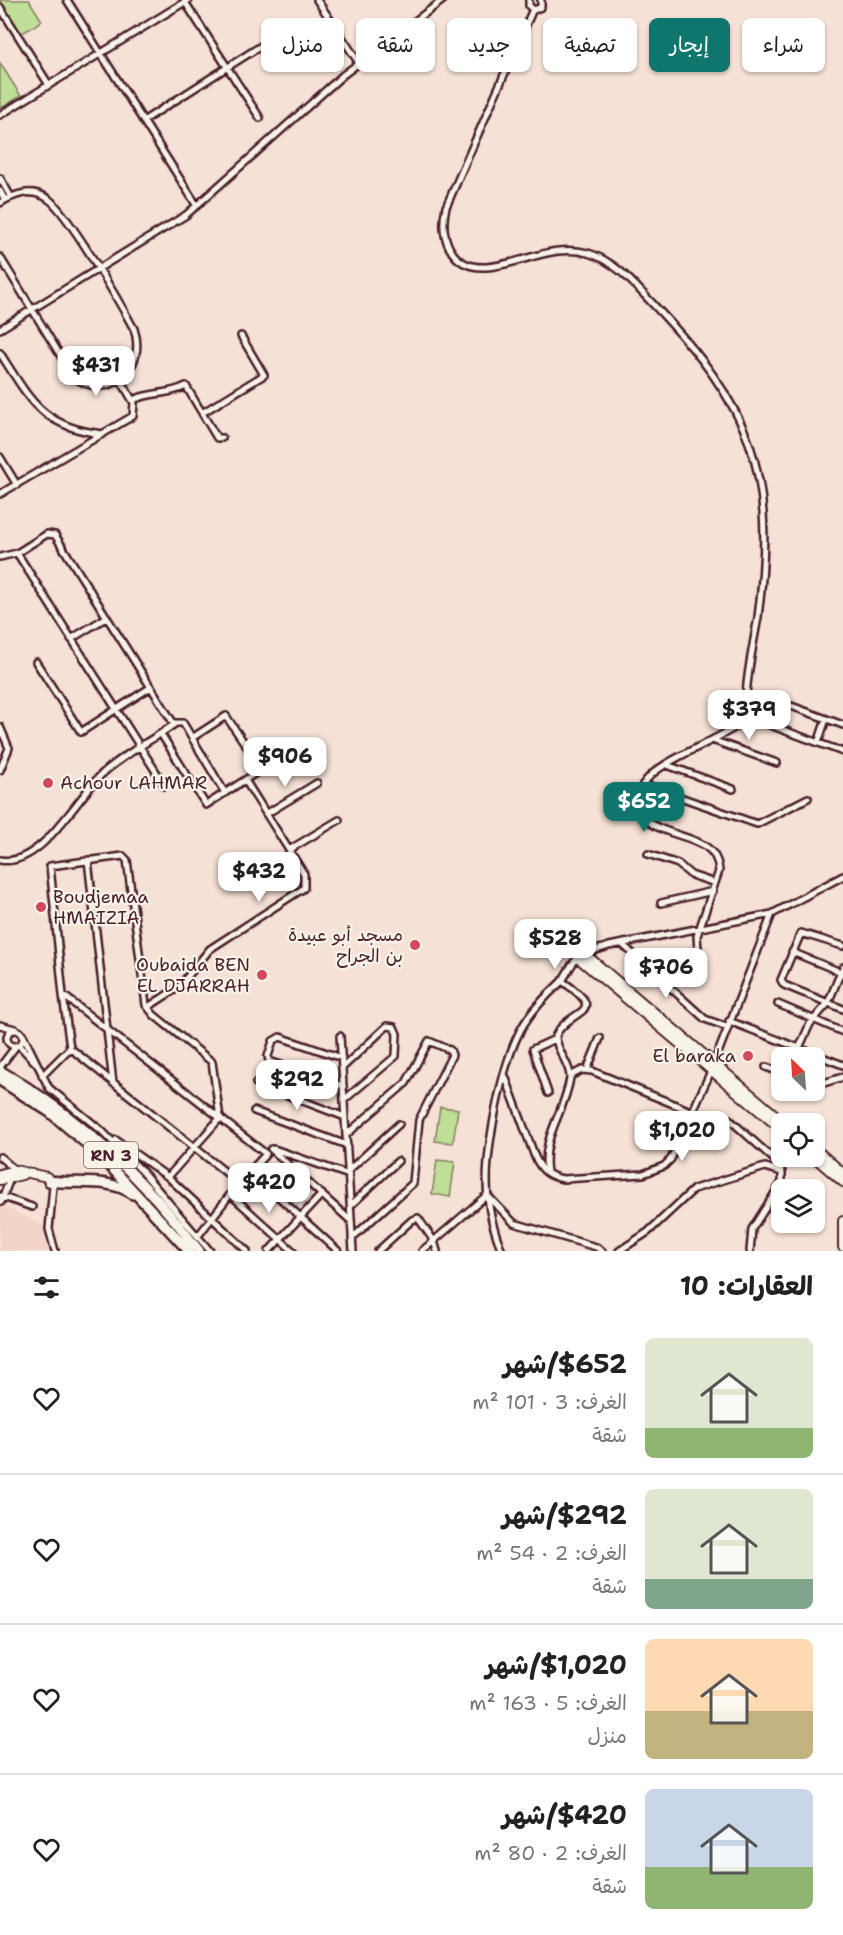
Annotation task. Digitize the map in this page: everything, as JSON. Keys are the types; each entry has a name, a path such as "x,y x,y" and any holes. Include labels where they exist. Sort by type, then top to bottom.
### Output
{"highway":[{"name":"RN 3","path":"3,1075 77,1135 147,1204 189,1251"},
{"name":"RN 3","path":"3,1075 96,1141 157,1201 199,1251"},
{"path":"54,1183 117,1185 147,1204"}],"main road":[{"path":"582,956 714,1061 773,1113"},
{"path":"582,956 711,1071 771,1121"},
{"path":"825,1157 843,1173"},
{"path":"825,1166 843,1182"},
{"path":"0,1180 12,1172"},
{"path":"0,1174 12,1172 54,1183"},
{"path":"842,1249 843,1221"}],"street":[{"path":"67,0 197,206"},
{"path":"316,0 356,59"},
{"path":"419,18 443,0"},
{"path":"529,0 529,6 533,9"},
{"path":"533,9 541,7 542,0"},
{"path":"0,115 187,1 260,118"},
{"path":"0,7 49,85"},
{"path":"533,9 446,207 443,234 446,244 456,257 474,266 498,265 562,250 589,253 625,275 691,344 716,376 736,412 750,445 759,475 764,511 764,574 746,706 747,711 752,714 749,719 653,773 643,784 639,798 647,821 708,848 718,862 713,891 699,928 697,944 700,975"},
{"path":"143,121 261,46"},
{"path":"0,329 197,206 356,66"},
{"path":"0,178 6,200"},
{"path":"0,191 6,200"},
{"path":"0,257 67,367 81,382 99,385 120,379 134,364 138,339 98,269 56,205 50,199 34,192 6,200"},
{"path":"202,413 264,375 241,336"},
{"path":"0,353 29,398 47,416 68,428 104,434"},
{"path":"181,378 217,438 222,438"},
{"path":"0,495 133,416 136,410 133,400 120,379"},
{"path":"133,400 151,393 166,393 186,386"},
{"path":"0,457 17,484"},
{"path":"0,557 17,553 47,534 53,534 174,724"},
{"path":"17,553 165,786"},
{"path":"71,639 106,617"},
{"path":"36,662 81,732 150,687"},
{"path":"783,703 843,725"},
{"path":"192,738 223,716 229,717 262,769"},
{"path":"749,719 843,752"},
{"path":"818,743 826,719"},
{"path":"0,860 15,861 31,853 86,795 102,774 174,724 183,723 225,793"},
{"path":"0,727 9,748 0,770"},
{"path":"161,734 206,805 276,760"},
{"path":"712,740 777,763"},
{"path":"667,765 733,789"},
{"path":"148,1007 179,987 210,949 304,888 304,874 245,780"},
{"path":"266,814 317,783"},
{"path":"643,784 757,824 766,822 808,798"},
{"path":"289,850 339,820"},
{"path":"648,854 678,864 691,875 715,883"},
{"path":"168,1177 195,1149 220,1118 212,1062 148,1007 140,975 127,860 123,856 56,864 50,868 70,1048 195,1149 239,1183"},
{"path":"88,860 113,1083"},
{"path":"502,1251 487,1195 489,1153 513,1046 523,1026 541,1001 562,981 582,956 622,944 772,914 843,876"},
{"path":"661,903 713,891"},
{"path":"505,1076 535,1157 547,1174 563,1179 655,1171 671,1159 693,1112 772,914"},
{"path":"843,946 804,932 799,935 782,983 843,1009"},
{"path":"622,944 705,1019 728,1024 796,1047"},
{"path":"792,952 842,970 828,1003 813,1020 800,1047"},
{"path":"547,1174 547,1139 566,1098 570,1076 555,1039 558,1030 582,1012 585,1004 582,994 562,981"},
{"path":"63,995 266,1154"},
{"path":"778,1004 843,1032"},
{"path":"0,1026 15,1029 23,1035 50,1088 102,1131 168,1177 247,1251"},
{"path":"0,1026 8,1034 9,1043 3,1075"},
{"path":"342,1068 387,1026 394,1027 397,1034 396,1056 344,1100"},
{"path":"8,1034 15,1029"},
{"path":"4,1061 18,1046 23,1035"},
{"path":"340,1036 353,1251"},
{"path":"342,1058 280,1037 273,1041 268,1056 269,1060 343,1086"},
{"path":"587,1070 600,1038"},
{"path":"548,1093 533,1049 555,1039"},
{"path":"347,1134 406,1083 429,1041 450,1050 452,1055 418,1120 413,1182 352,1238"},
{"path":"9,1043 18,1046 36,1063"},
{"path":"42,1076 70,1048"},
{"path":"825,1058 843,1065"},
{"path":"766,1066 771,1068"},
{"path":"570,1076 587,1070 693,1112"},
{"path":"825,1083 843,1077"},
{"path":"256,1083 345,1117"},
{"path":"501,1093 512,1090"},
{"path":"254,1111 347,1145"},
{"path":"729,1119 777,1162 782,1172 782,1182 752,1229 750,1251"},
{"path":"349,1173 399,1124"},
{"path":"102,1131 141,1170 210,1251"},
{"path":"198,1236 210,1217 271,1149"},
{"path":"271,1149 349,1173"},
{"path":"271,1149 351,1221"},
{"path":"0,1157 12,1172 2,1198 32,1207"},
{"path":"351,1205 398,1161"},
{"path":"619,1251 648,1232 694,1189 765,1167 782,1172"},
{"path":"250,1171 338,1251"},
{"path":"54,1183 49,1230 55,1251"},
{"path":"230,1194 293,1251"},
{"path":"269,1251 322,1194"},
{"path":"422,1251 487,1195"},
{"path":"487,1195 514,1223 597,1247 602,1251"},
{"path":"378,1251 414,1218 421,1220 434,1241 437,1251"}],"shaded area":[{"path":"0,1205 43,1225 51,1251 0,1251"}],"green space":[{"path":"0,0 29,0 42,21 21,34"},
{"path":"0,63 21,96 0,109"},
{"path":"440,1107 458,1109 453,1143 435,1141"},
{"path":"437,1160 455,1162 450,1197 432,1194"}],"place":[{"name":"Achour LAHMAR","path":"48,783"},
{"name":"Boudjemaa HMAIZIA","path":"41,907"},
{"name":"مسجد أبو عبيدة بن الجراح","path":"415,945"},
{"name":"Oubaida BEN EL DJARRAH","path":"262,975"},
{"name":"El baraka","path":"748,1056"}]}
